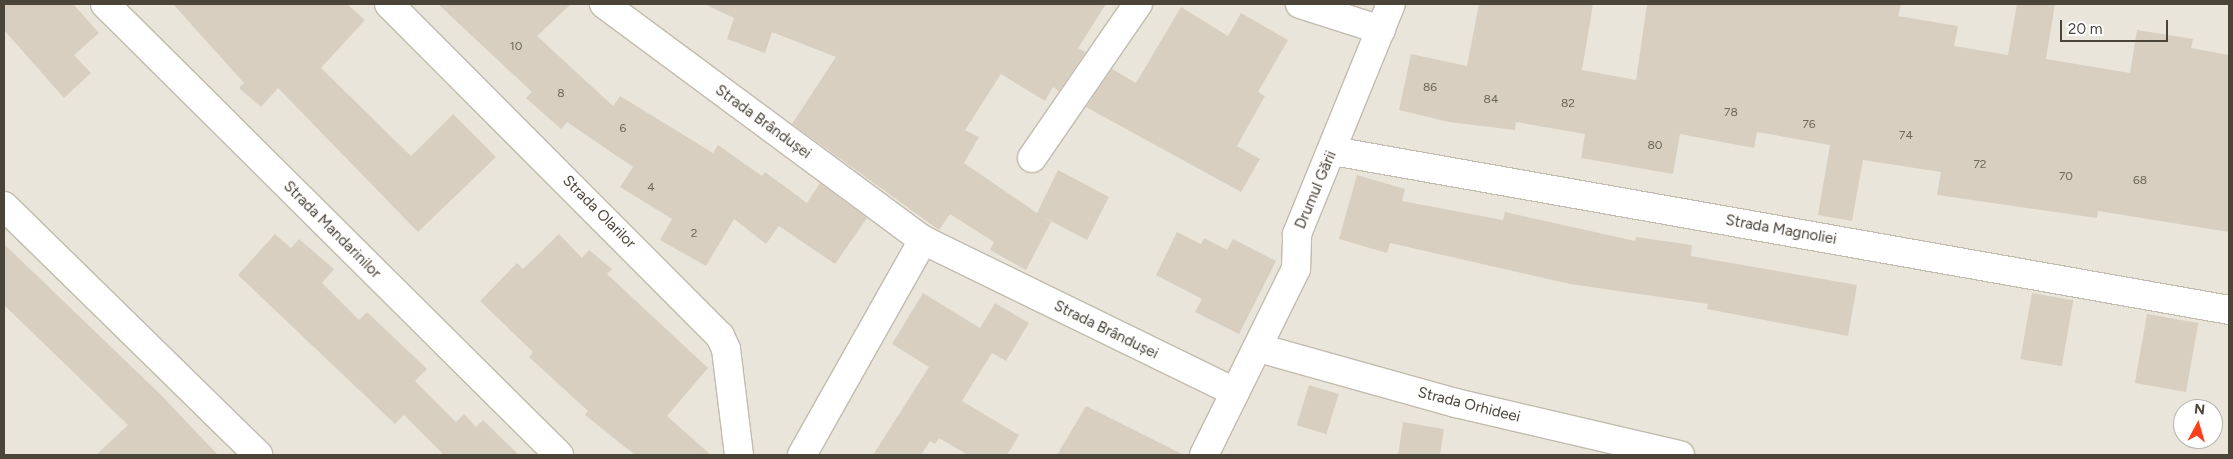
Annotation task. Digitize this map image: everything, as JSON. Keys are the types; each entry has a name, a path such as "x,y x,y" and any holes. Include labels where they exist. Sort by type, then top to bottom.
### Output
{"street":[{"name":"Strada Mandarinilor","path":"105,4 559,455"},
{"name":"Strada Olarilor","path":"390,4 720,336 726,349 739,455"},
{"name":"Strada Brândușei","path":"604,4 923,240 1236,392"},
{"path":"1032,158 1138,4"},
{"path":"1300,4 1380,30"},
{"name":"Drumul Gării","path":"1204,455 1259,348 1296,269 1297,234 1333,151 1391,4"},
{"name":"Strada Magnoliei","path":"1333,151 2229,310"},
{"path":"4,206 258,455"},
{"path":"802,455 923,240"},
{"name":"Strada Orhideei","path":"1259,348 1456,403 1680,455"}],"shaded area":[{"path":"4,4 2229,4 2229,455 4,455"}],"building":[{"path":"4,4 73,4 99,33 74,55 91,73 64,98 4,30"},
{"path":"173,4 347,4 365,20 321,68 411,156 453,114 496,157 418,232 278,88 261,107 239,88 244,83"},
{"path":"438,4 571,4 537,36 613,106 620,96 713,153 718,145 762,176 765,172 807,203 820,183 867,218 835,264 779,226 766,244 734,219 706,266 660,240 672,219 620,187 633,167 567,122 561,129 526,98 532,92"},
{"path":"704,4 1106,4 1078,48 1086,52 1059,91 1053,87 1045,101 1001,74 965,130 979,137 964,163 1037,213 1058,170 1109,197 1087,240 1043,217 1051,222 1026,270 990,250 994,242 950,214 939,230 792,124 836,57 772,32 765,53 727,39 734,18"},
{"path":"1479,4 1593,4 1582,70 1636,80 1647,4 1901,4 1898,16 1958,26 1954,46 2008,55 2017,4 2055,4 2046,59 2130,73 2137,30 2193,39 2191,48 2229,55 2229,232 2098,211 2097,218 1937,195 1941,172 1863,160 1852,221 1818,215 1830,145 1757,132 1754,148 1680,134 1673,174 1581,158 1585,134 1516,122 1515,130 1449,122 1399,110 1411,54 1467,66"},
{"path":"1181,7 1228,36 1241,13 1288,40 1258,92 1265,96 1237,146 1260,159 1241,192 1086,107 1112,69 1136,83"},
{"path":"1357,175 1405,189 1402,201 1503,220 1505,212 1635,241 1636,237 1692,245 1691,256 1857,285 1848,336 1707,309 1708,304 1570,284 1390,243 1387,253 1339,239"},
{"path":"1177,232 1201,244 1204,238 1227,250 1233,239 1276,261 1239,334 1195,312 1202,299 1156,275"},
{"path":"275,234 291,248 299,239 334,269 322,283 359,320 367,312 427,369 415,381 456,422 464,414 476,427 483,420 519,455 444,455 404,415 395,424 238,275"},
{"path":"559,234 582,258 589,250 612,269 607,274 708,368 667,416 711,455 635,455 585,415 588,411 529,357 533,352 480,301 517,263 523,269"},
{"path":"4,244 160,394 218,455 96,455 128,425 4,305"},
{"path":"923,293 980,328 995,303 1029,323 1006,361 992,353 962,401 1019,435 1007,455 968,455 939,438 935,444 930,441 921,455 873,455 929,367 892,344"},
{"path":"2032,293 2073,300 2062,366 2020,359"},
{"path":"2147,314 2198,323 2186,392 2135,383"},
{"path":"1309,385 1339,394 1326,434 1297,425"},
{"path":"1086,406 1184,455 1057,455"},
{"path":"1403,422 1444,429 1440,455 1398,455"}]}
